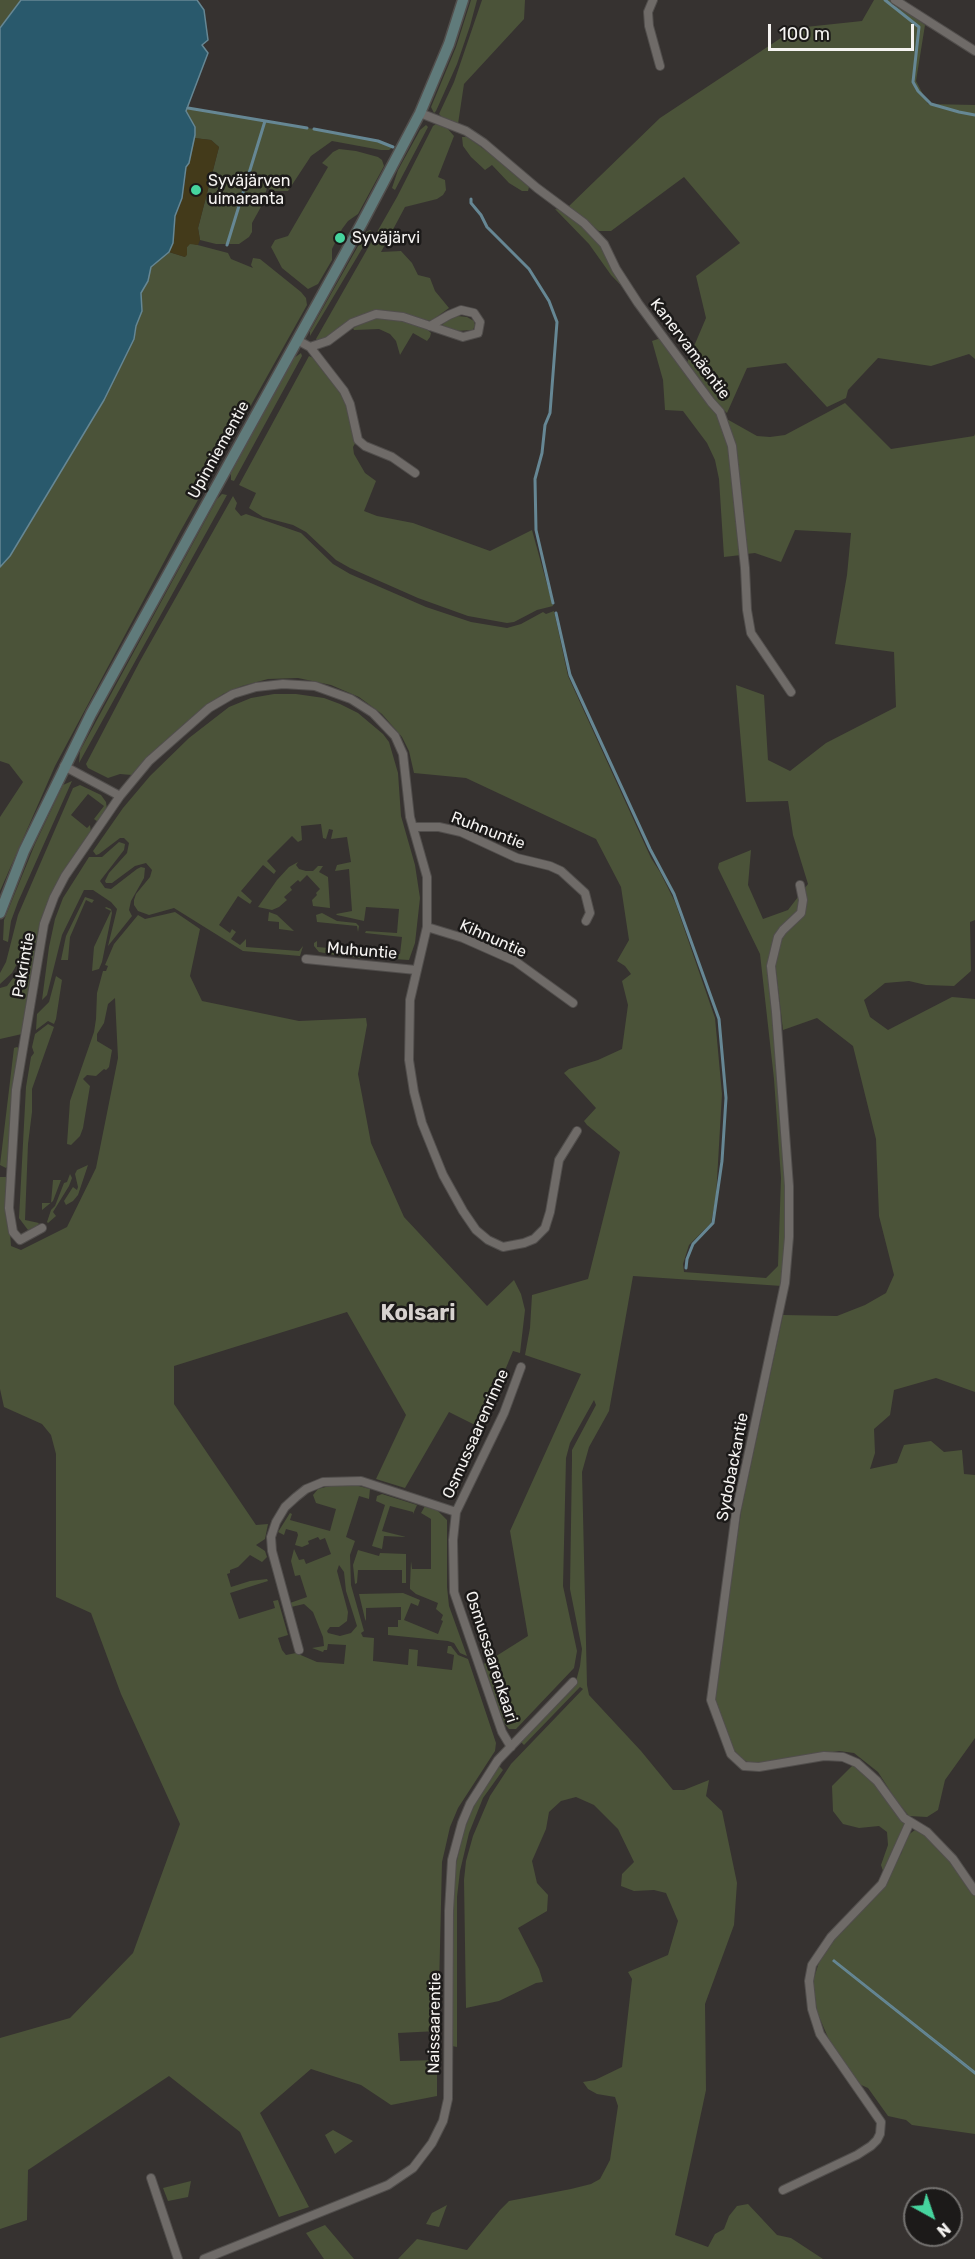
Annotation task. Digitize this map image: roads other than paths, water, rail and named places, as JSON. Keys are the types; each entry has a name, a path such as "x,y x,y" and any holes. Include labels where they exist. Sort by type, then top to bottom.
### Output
{"main road":[{"name":"Upinniementie","path":"0,913 24,851 64,766 372,205 420,113 449,44 463,0"}],"street":[{"path":"652,0 648,12 648,26 660,66"},
{"path":"895,0 975,51"},
{"name":"Kanervamäentie","path":"420,113 466,131 584,223 604,244 616,269 638,303 720,412 732,446 751,633 791,692"},
{"path":"310,347 328,341 352,323 376,314 402,318 463,337 478,333 480,322 474,313 461,310 430,326"},
{"path":"297,340 310,347 348,397 358,440 365,446 392,457 415,473"},
{"path":"64,766 120,796 131,781 171,740 221,700 256,687 283,684 306,685 330,690 351,699 373,713 395,736 404,754 413,827 427,877 427,927 410,1000 409,1060 414,1092 443,1175 476,1230 488,1240 503,1247 534,1239 545,1228 559,1160 578,1131"},
{"name":"Pakrintie","path":"42,1228 20,1240 13,1232 9,1208 16,1090 44,924 65,876 120,796"},
{"name":"Ruhnuntie","path":"413,827 439,827 461,832 517,858 561,871 585,893 590,908 586,921"},
{"name":"Sydobackantie","path":"800,885 803,900 801,913 778,937 771,966 789,1186 789,1237 785,1283 736,1513 711,1700 723,1737 732,1754 740,1763 750,1768 824,1756 843,1757 857,1763 868,1772 896,1809 936,1840 953,1858 975,1891"},
{"name":"Kihnuntie","path":"427,927 463,938 507,958 534,974 573,1003"},
{"name":"Muhuntie","path":"306,959 416,970"},
{"name":"Osmussaarenrinne","path":"456,1512 504,1413 521,1367"},
{"path":"300,1650 272,1551 271,1537 276,1522 285,1507 296,1497 306,1489 323,1482 361,1481 456,1512"},
{"name":"Osmussaarenkaari","path":"456,1512 453,1540 454,1592 502,1732 511,1747"},
{"name":"Naissaarentie","path":"204,2259 388,2185 413,2168 432,2143 443,2121 448,2099 449,1911 452,1860 462,1822 491,1768 573,1682"},
{"path":"783,2190 857,2155 871,2146 880,2134 881,2122 820,2034 812,2009 809,1981 812,1965 831,1937 882,1884 910,1822"},
{"path":"151,2178 178,2259"}],"water":[{"path":"21,0 197,0 204,10 208,40 202,45 208,53 186,111 195,127 195,135 189,163 186,167 182,198 175,216 173,243 169,252 151,267 148,281 141,293 142,311 134,339 104,400 10,556 0,567 0,28"},
{"path":"833,1961 975,2072 975,2074"}],"waterway":[{"path":"885,0 919,27 913,82 918,91 931,104 975,115"},
{"path":"188,108 307,128"},
{"path":"227,245 265,121"},
{"path":"314,129 378,141 393,147"},
{"path":"471,199 471,203 487,227 529,269 549,301 557,322 550,413 545,425 542,453 535,479 536,530 553,603"},
{"path":"556,613 570,675 650,849 674,894 719,1019 726,1098 722,1161 713,1223 693,1244 686,1268"}],"place":[{"name":"Syväjärven uimaranta","path":"196,190"},
{"name":"Syväjärvi","path":"340,238"}],"district":[{"name":"Kolsari","path":"418,1314"}]}
